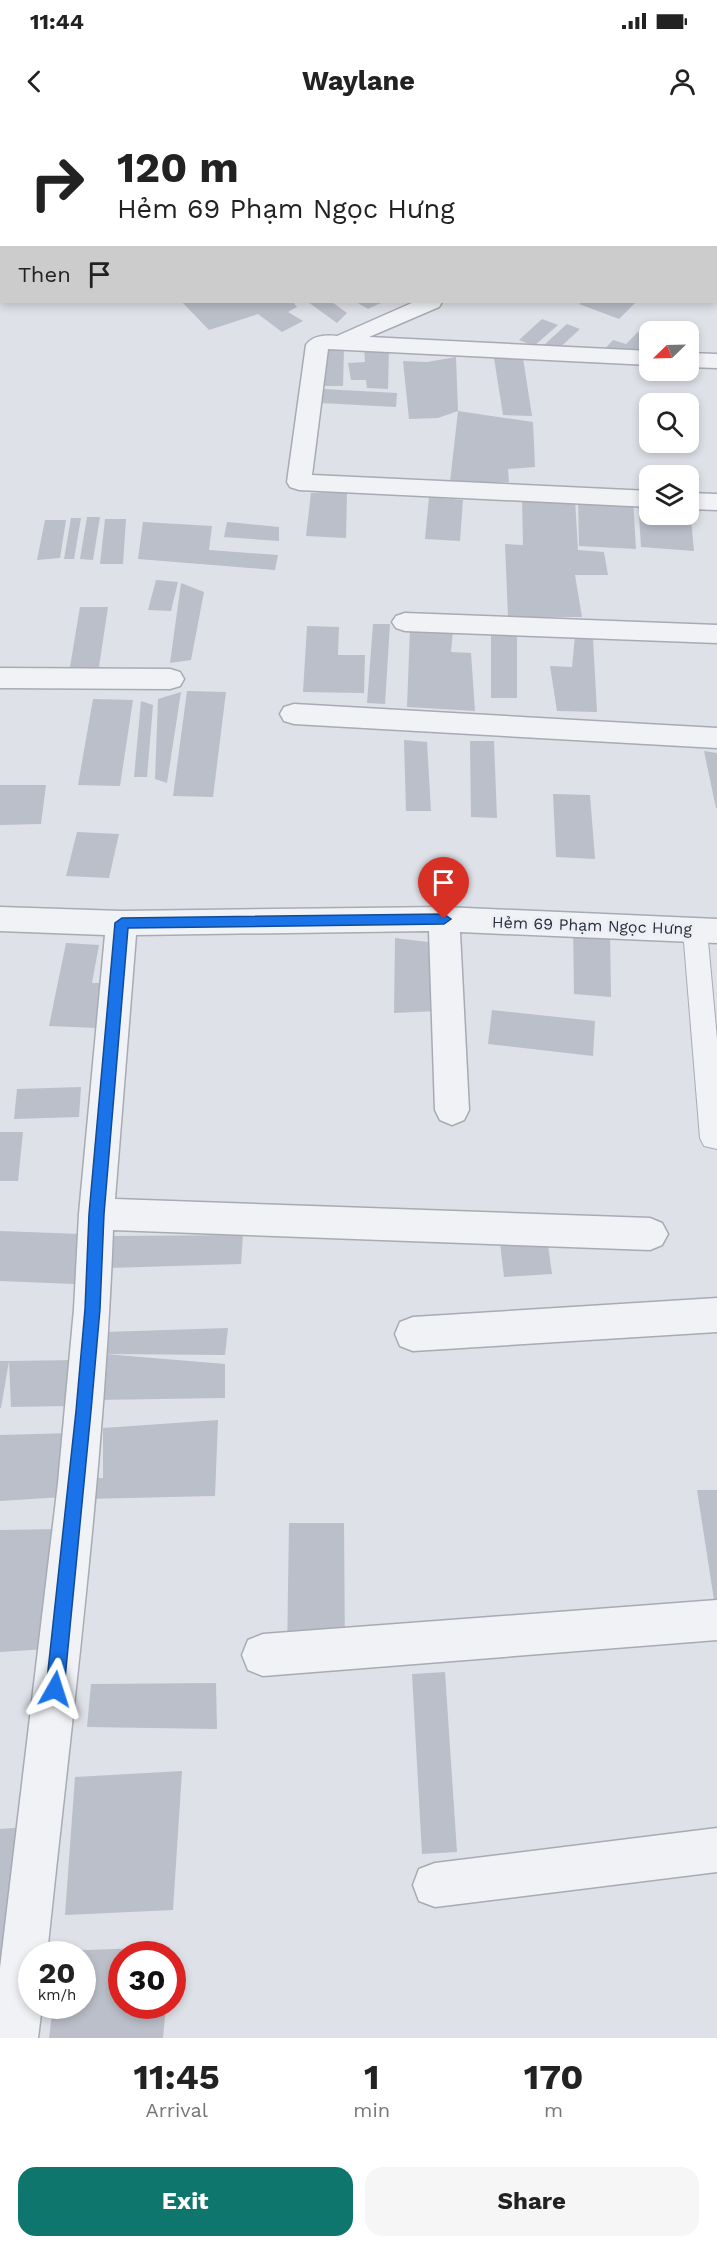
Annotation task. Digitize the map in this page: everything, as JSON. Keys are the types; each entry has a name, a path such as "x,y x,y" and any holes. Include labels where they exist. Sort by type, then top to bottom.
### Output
{"street":[{"path":"341,342 429,303"},
{"path":"639,357 325,342 317,345 299,482 639,498"},
{"path":"699,361 717,362"},
{"path":"699,501 717,502"},
{"path":"405,622 717,634"},
{"path":"0,678 170,679"},
{"path":"294,714 717,738"},
{"name":"Hẻm 69 Phạm Ngọc Hưng","path":"0,919 122,923 444,919 706,930"},
{"path":"444,919 452,1110"},
{"path":"15,2038 78,1473 92,1309 96,1214 122,923"},
{"path":"96,1214 650,1234"},
{"path":"413,1334 717,1315"},
{"path":"263,1655 717,1620"},
{"path":"435,1885 717,1850"}],"lane":[{"path":"706,930 713,1138 717,1138"}],"building":[{"path":"183,303 294,303 297,307 288,312 303,321 282,332 258,314 209,330"},
{"path":"309,303 333,303 347,313 337,323"},
{"path":"358,303 381,303 368,309"},
{"path":"580,303 635,303 619,319 579,304"},
{"path":"542,319 558,325 534,346 519,340"},
{"path":"567,324 580,329 556,351 544,345"},
{"path":"639,331 639,355 601,353 613,340 626,344"},
{"path":"364,347 389,348 388,389 367,388 366,380 351,380 348,363 365,362"},
{"path":"325,348 344,348 343,386 323,386"},
{"path":"456,357 458,411 438,418 409,419 403,361 427,362"},
{"path":"494,358 523,358 532,416 503,415"},
{"path":"323,389 397,393 396,407 321,403"},
{"path":"458,411 533,422 535,467 508,469 509,482 450,482"},
{"path":"347,492 346,538 306,536 311,493"},
{"path":"578,496 633,499 636,549 579,546"},
{"path":"429,497 463,500 460,541 425,539"},
{"path":"522,497 575,499 578,550 604,552 608,575 575,575 582,617 508,617 505,544 523,545"},
{"path":"87,517 100,517 93,560 80,559"},
{"path":"71,518 81,518 74,559 64,559"},
{"path":"105,519 126,519 123,564 100,564"},
{"path":"45,520 66,520 60,558 37,560"},
{"path":"143,522 212,526 209,550 278,555 275,570 138,559"},
{"path":"227,522 279,527 279,541 224,537"},
{"path":"640,525 692,525 694,551 641,547"},
{"path":"156,580 178,582 171,611 148,610"},
{"path":"181,583 204,592 191,660 170,663"},
{"path":"80,607 108,607 97,680 68,679"},
{"path":"373,624 390,624 385,704 367,703"},
{"path":"307,626 339,627 338,655 365,655 364,693 303,692"},
{"path":"410,628 453,630 451,652 471,653 475,711 407,707"},
{"path":"491,628 517,630 517,698 491,698"},
{"path":"575,636 593,639 597,712 557,711 550,666 572,667"},
{"path":"187,691 226,692 213,797 173,796"},
{"path":"181,692 167,783 155,779 158,699"},
{"path":"93,699 133,700 120,786 78,785"},
{"path":"141,701 153,705 147,777 134,777"},
{"path":"404,740 427,742 431,811 406,811"},
{"path":"470,741 494,741 497,818 471,817"},
{"path":"704,751 717,753 717,808 716,808"},
{"path":"0,785 46,785 41,824 0,825"},
{"path":"553,794 590,795 595,859 556,857"},
{"path":"77,832 119,834 109,878 66,876"},
{"path":"573,926 610,929 611,997 574,994"},
{"path":"395,938 436,943 437,1011 394,1013"},
{"path":"66,943 99,945 92,983 106,983 98,1028 49,1026"},
{"path":"492,1010 595,1021 593,1056 488,1044"},
{"path":"81,1087 79,1117 14,1119 17,1089"},
{"path":"0,1132 23,1132 18,1181 0,1181"},
{"path":"544,1216 552,1274 504,1277 497,1218"},
{"path":"0,1231 81,1234 74,1284 0,1281"},
{"path":"243,1235 241,1264 108,1268 111,1236"},
{"path":"228,1328 225,1355 105,1354 225,1364 225,1398 94,1400 105,1332"},
{"path":"75,1360 70,1406 11,1407 9,1361"},
{"path":"0,1361 9,1361 1,1408 0,1408"},
{"path":"218,1420 215,1496 84,1499 91,1478 103,1478 103,1428"},
{"path":"73,1433 63,1497 0,1501 0,1435"},
{"path":"697,1490 717,1490 717,1613 716,1613"},
{"path":"289,1523 344,1523 345,1653 287,1654"},
{"path":"59,1529 47,1649 0,1652 0,1530"},
{"path":"445,1672 457,1852 422,1854 412,1674"},
{"path":"216,1683 217,1729 87,1727 91,1684"},
{"path":"182,1771 173,1910 65,1915 75,1777"},
{"path":"27,1827 0,1982 0,1829"},
{"path":"108,1949 108,2019 165,2019 163,2038 49,2038 51,2019 96,2019 96,1950"}],"route":[{"path":"55,1689 84,1411 96,1214 122,923 444,919"}]}
